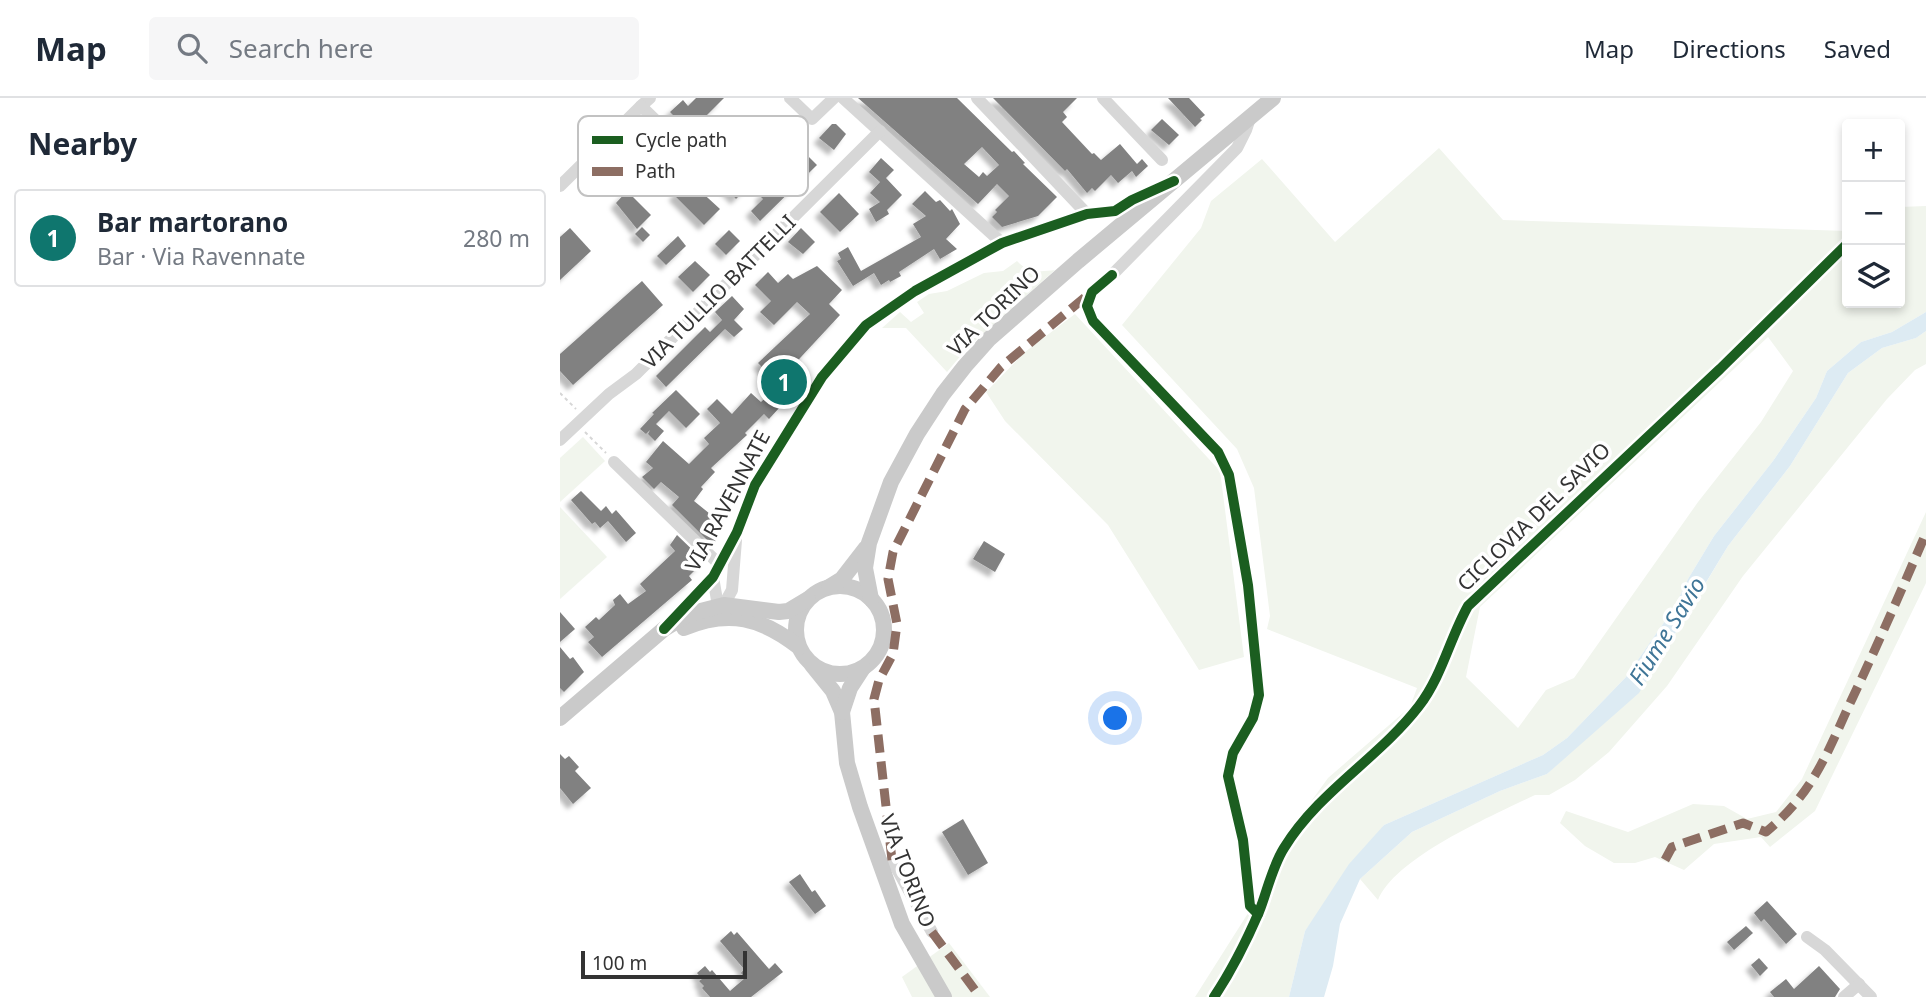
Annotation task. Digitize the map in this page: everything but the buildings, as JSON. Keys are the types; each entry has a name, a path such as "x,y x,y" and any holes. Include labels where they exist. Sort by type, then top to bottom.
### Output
{"main road":[{"name":"VIA RAVENNATE","path":"1174,181 1274,99"},
{"name":"VIA TORINO","path":"871,598 865,568 869,543 891,482 943,394 989,339 1174,181"},
{"name":"VIA TORINO","path":"828,588 842,579 854,566 869,543"},
{"path":"722,611 780,632 799,647 812,665 837,675 851,674 863,668 879,652 884,630 878,608 871,598 858,590 843,586 828,588 808,599 801,610 796,622 799,647"},
{"name":"VIA RAVENNATE","path":"560,718 664,629 689,614 749,608 788,611 808,599"},
{"name":"VIA RAVENNATE","path":"631,659 677,631 722,611"},
{"name":"VIA TORINO","path":"812,665 833,691 842,712 847,763 902,924 944,997"},
{"name":"VIA TORINO","path":"842,712 850,688 863,668"}],"street":[{"path":"789,98 812,119 834,98"},
{"path":"842,98 1002,243"},
{"path":"977,98 1087,214"},
{"path":"1103,98 1161,160"},
{"path":"631,116 645,102 658,116"},
{"path":"1112,275 1237,148 1250,117"},
{"name":"VIA TULLIO BATTELLI","path":"560,440 609,394 636,374 880,131"},
{"path":"560,186 578,168"},
{"name":"VIA RAVENNATE","path":"664,629 713,578 737,532 755,485 822,377 859,333 889,307 1002,243 1087,214 1115,211 1132,200 1174,181"},
{"path":"614,462 719,564"},
{"name":"VIA RAVENNATE","path":"722,611 732,590 737,532"},
{"name":"VIA RAVENNATE","path":"713,578 722,611"},
{"name":"VIA RAVENNATE","path":"733,579 749,608"},
{"path":"892,860 932,932"},
{"path":"888,885 895,886 910,896"},
{"path":"1807,937 1825,950 1871,997"},
{"path":"1844,997 1859,984"}],"path":[{"path":"560,393 614,462"}],"shaded area":[{"path":"1439,148 1503,220 1842,231 1842,308 1905,308 1905,207 1926,206 1926,312 1892,332 1861,342 1827,371 1816,398 1773,461 1714,536 1674,608 1626,677 1567,738 1543,755 1384,825 1305,931 1289,997 1195,997 1257,899 1281,843 1328,778 1410,707 1417,688 1267,629 1270,616 1254,488 1237,449 1122,325 1201,228 1211,201 1262,159 1335,242","holes":["1768,337 1793,371 1761,422 1698,502 1574,678 1546,690 1518,728 1466,677 1480,607"]},
{"path":"1017,261 1025,268 1035,271 1055,270 968,347 947,372 906,328 882,328 900,312 911,322 924,313 917,302 929,294 947,291 984,273 1003,271"},
{"path":"1075,314 1220,471 1244,657 1199,670 1108,525 1005,421 986,392 1025,352"},
{"path":"1926,331 1926,364 1915,370 1887,399 1743,576 1667,686 1609,752 1575,780 1549,795 1535,795 1471,826 1424,853 1388,884 1378,900 1360,879 1412,832 1500,791 1547,774 1653,671 1728,546 1790,466 1848,373 1882,348 1916,338"},
{"path":"583,437 605,461 560,502 560,458"},
{"path":"560,507 607,557 560,599"},
{"path":"1926,512 1926,583 1815,811 1770,847 1761,837 1714,844 1684,870 1655,857 1635,863 1614,863 1585,846 1560,823 1566,811 1628,832 1693,804 1724,806 1747,819 1776,812 1802,779"},
{"path":"949,943 990,997 912,997 902,977"}],"water":[{"name":"Fiume Savio","path":"1926,312 1926,331 1916,338 1882,348 1848,373 1790,466 1728,546 1639,693 1547,774 1500,791 1412,832 1360,879 1340,924 1333,966 1324,997 1289,997 1305,931 1349,864 1384,825 1543,755 1567,738 1626,677 1674,608 1714,536 1773,461 1816,398 1827,371 1861,342 1892,332"}],"marked path":[{"path":"892,860 874,699 879,680 893,654 897,624 888,579 893,552 965,409 1001,367 1089,294"},
{"path":"1665,860 1672,847 1743,823 1766,832 1808,787 1881,637 1926,533"},
{"path":"932,932 980,997"}],"cycle path":[{"path":"664,629 713,577 737,532 755,485 822,377 866,325 915,291 1002,243 1087,214 1115,211 1132,200 1174,181"},
{"name":"CICLOVIA DEL SAVIO","path":"1214,997 1249,934 1284,848 1314,809 1386,742 1419,706 1440,670 1468,606 1720,369 1846,245"},
{"path":"1112,275 1092,292 1087,306 1093,321 1218,452 1229,475 1248,585 1259,695 1253,718 1233,753 1228,776 1243,840 1250,906 1258,914"}],"place":[{"name":"Bar martorano","path":"784,382"}]}
